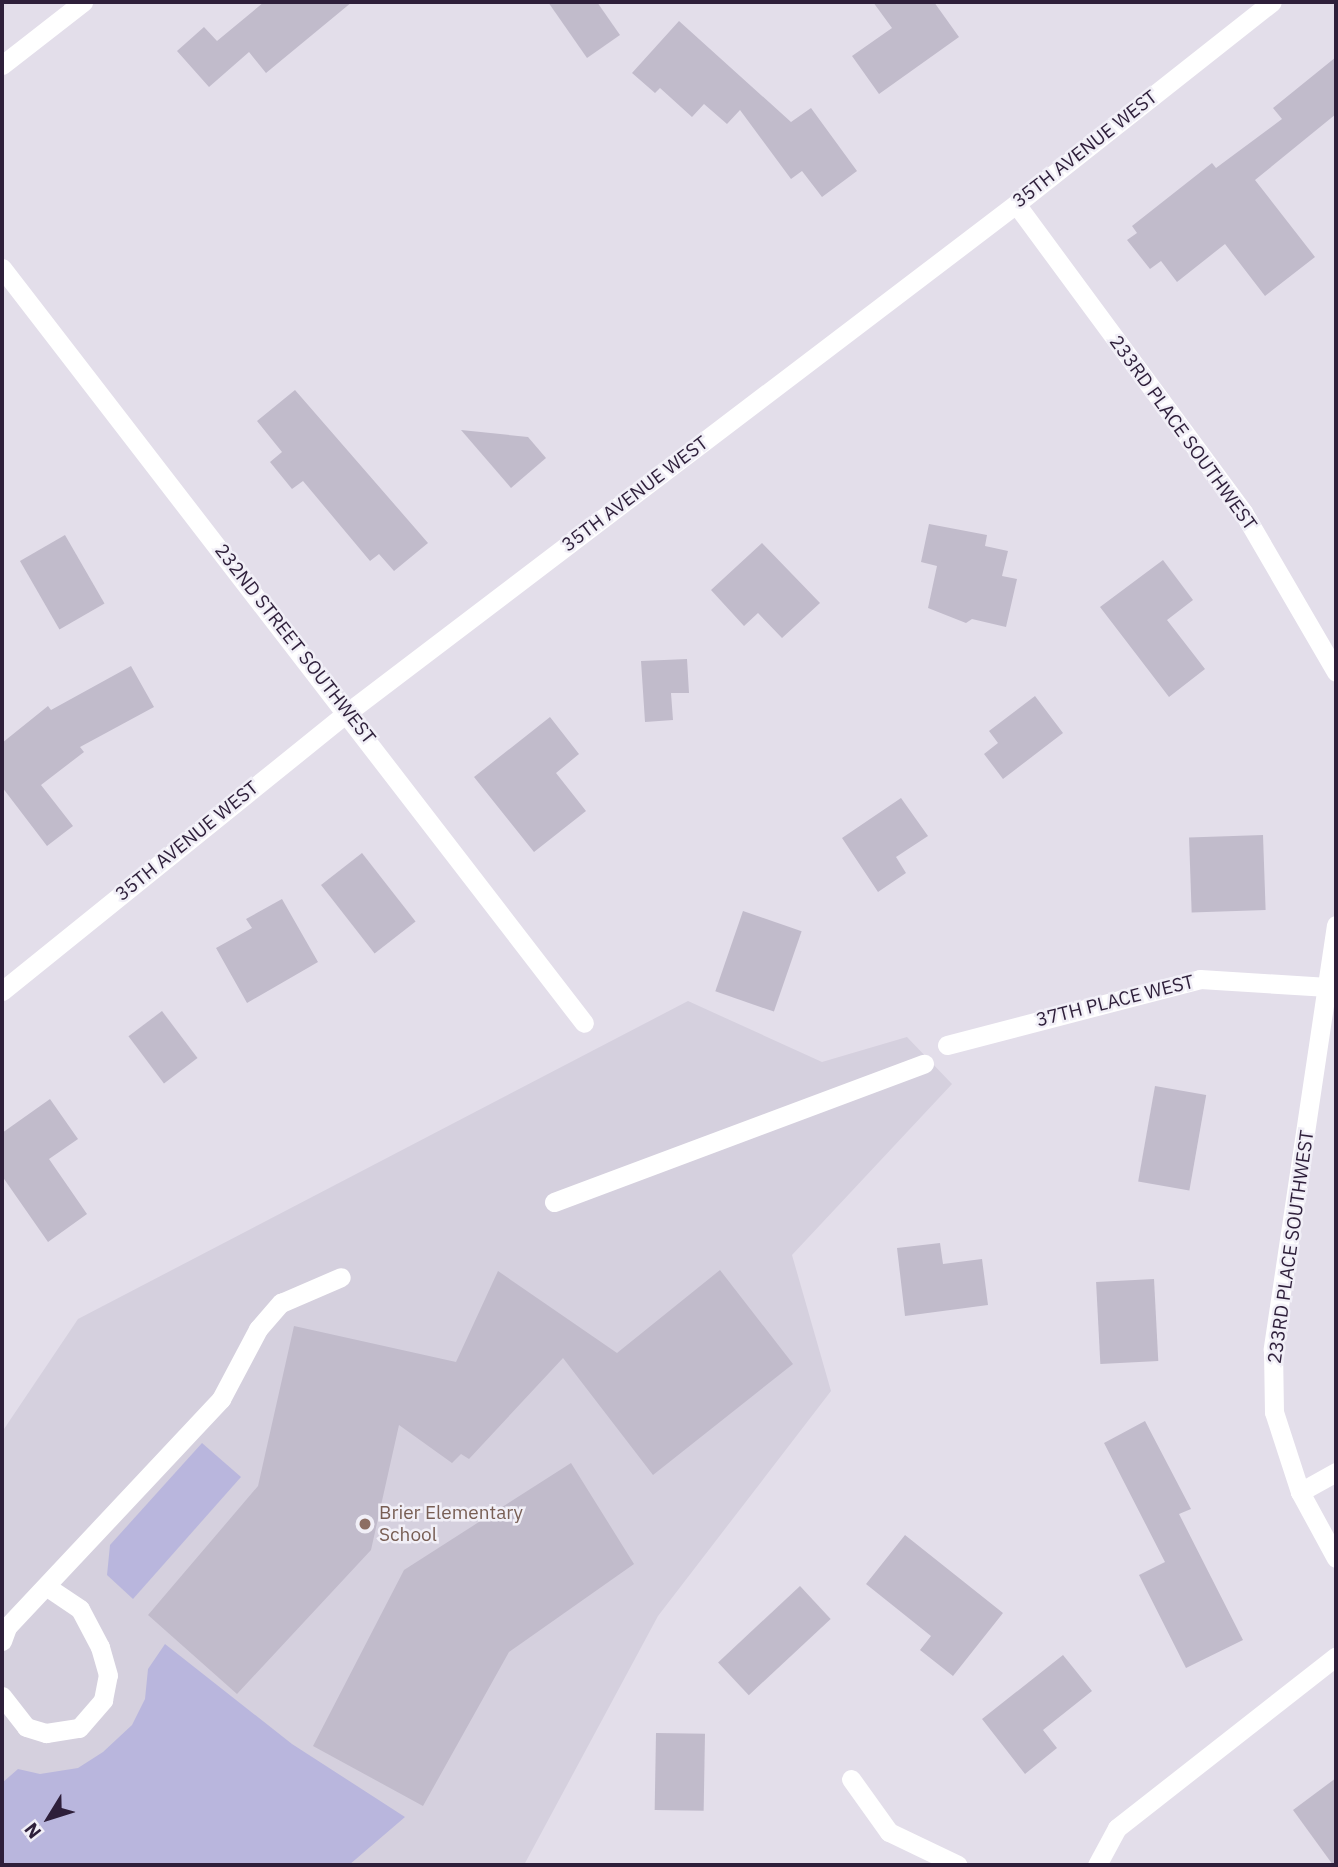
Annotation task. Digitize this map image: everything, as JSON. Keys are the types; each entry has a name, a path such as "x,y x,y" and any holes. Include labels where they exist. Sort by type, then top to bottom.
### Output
{"street":[{"path":"2,65 83,2"},
{"name":"35TH AVENUE WEST","path":"2,991 348,712 1016,204 1272,2"},
{"name":"233RD PLACE SOUTHWEST","path":"1016,204 1243,512 1336,672"},
{"name":"232ND STREET SOUTHWEST","path":"2,268 348,712 584,1023"},
{"name":"233RD PLACE SOUTHWEST","path":"1336,926 1273,1349 1275,1412 1300,1492 1336,1558"},
{"name":"37TH PLACE WEST","path":"947,1045 1200,979 1328,987"},
{"path":"554,1202 925,1064"},
{"path":"2,1642 7,1627 49,1588 221,1399 258,1329 281,1303 341,1277"},
{"path":"1300,1492 1336,1472"},
{"path":"2,1696 26,1727 46,1733 79,1728 103,1700 108,1675 100,1647 80,1609 49,1588"},
{"path":"1097,1865 1117,1828 1336,1656"},
{"path":"851,1779 889,1832 958,1865"}],"shaded area":[{"name":"Brier Elementary School","path":"688,1001 822,1062 907,1037 952,1084 792,1255 831,1391 658,1616 524,1865 2,1865 2,1432 78,1319"},
{"path":"202,1443 241,1477 133,1599 107,1575 110,1545"},
{"path":"165,1644 292,1744 405,1817 349,1865 2,1865 2,1783 18,1769 40,1774 78,1768 103,1752 132,1725 145,1699 148,1669"}],"building":[{"path":"264,2 352,2 266,73 249,52 209,87 177,51 204,27 217,41"},
{"path":"548,2 597,2 620,35 587,58"},
{"path":"873,2 934,2 959,37 879,94 852,56 892,28"},
{"path":"679,21 791,122 811,108 857,171 822,197 802,171 791,179 740,110 727,124 704,104 692,117 660,88 655,93 632,73"},
{"path":"1336,57 1336,114 1255,180 1315,257 1265,296 1225,244 1177,282 1161,261 1150,269 1127,240 1137,233 1132,226 1212,163 1216,168 1282,119 1273,108"},
{"path":"295,390 428,543 394,571 379,554 370,561 303,481 292,489 270,462 282,452 257,421"},
{"path":"461,430 528,437 546,458 511,488"},
{"path":"929,524 987,535 985,546 1008,551 1002,576 1017,579 1006,627 972,619 966,623 928,608 937,566 921,562"},
{"path":"65,535 104,603 59,629 20,561"},
{"path":"762,543 820,603 782,638 758,613 744,626 711,590"},
{"path":"1163,560 1193,600 1167,620 1205,669 1169,697 1100,607"},
{"path":"687,659 689,693 671,693 673,720 645,722 641,661"},
{"path":"131,666 154,707 80,747 84,752 41,785 73,826 47,846 2,787 2,743 48,706 51,710"},
{"path":"1035,696 1063,733 1003,779 984,754 998,743 989,731"},
{"path":"550,717 579,754 556,773 586,811 534,852 474,777"},
{"path":"901,798 928,836 896,857 906,873 878,892 842,838"},
{"path":"1263,835 1266,910 1192,913 1189,838"},
{"path":"362,853 416,922 375,954 321,885"},
{"path":"282,899 318,962 247,1003 216,948 252,928 246,919"},
{"path":"743,911 802,931 774,1012 715,991"},
{"path":"162,1011 198,1058 164,1083 128,1036"},
{"path":"1155,1086 1206,1095 1189,1191 1138,1182"},
{"path":"50,1099 78,1139 49,1159 87,1214 48,1242 2,1176 2,1133"},
{"path":"940,1243 943,1264 982,1259 988,1305 905,1316 897,1248"},
{"path":"720,1270 793,1364 653,1475 563,1358 469,1459 461,1454 452,1463 399,1425 371,1550 237,1694 148,1615 258,1486 294,1326 456,1362 498,1271 617,1353"},
{"path":"1154,1279 1158,1361 1100,1364 1096,1282"},
{"path":"1145,1421 1191,1509 1179,1514 1243,1640 1186,1668 1139,1575 1165,1562 1104,1443"},
{"path":"571,1463 634,1564 509,1652 423,1806 313,1746 404,1570"},
{"path":"905,1535 1003,1613 953,1676 920,1650 931,1636 866,1584"},
{"path":"800,1586 831,1619 749,1695 718,1662"},
{"path":"1063,1655 1092,1691 1043,1730 1057,1748 1025,1774 982,1719"},
{"path":"656,1733 705,1734 704,1811 655,1810"},
{"path":"1336,1778 1336,1865 1333,1865 1293,1810"}],"place":[{"name":"Brier Elementary School","path":"365,1524"}]}
